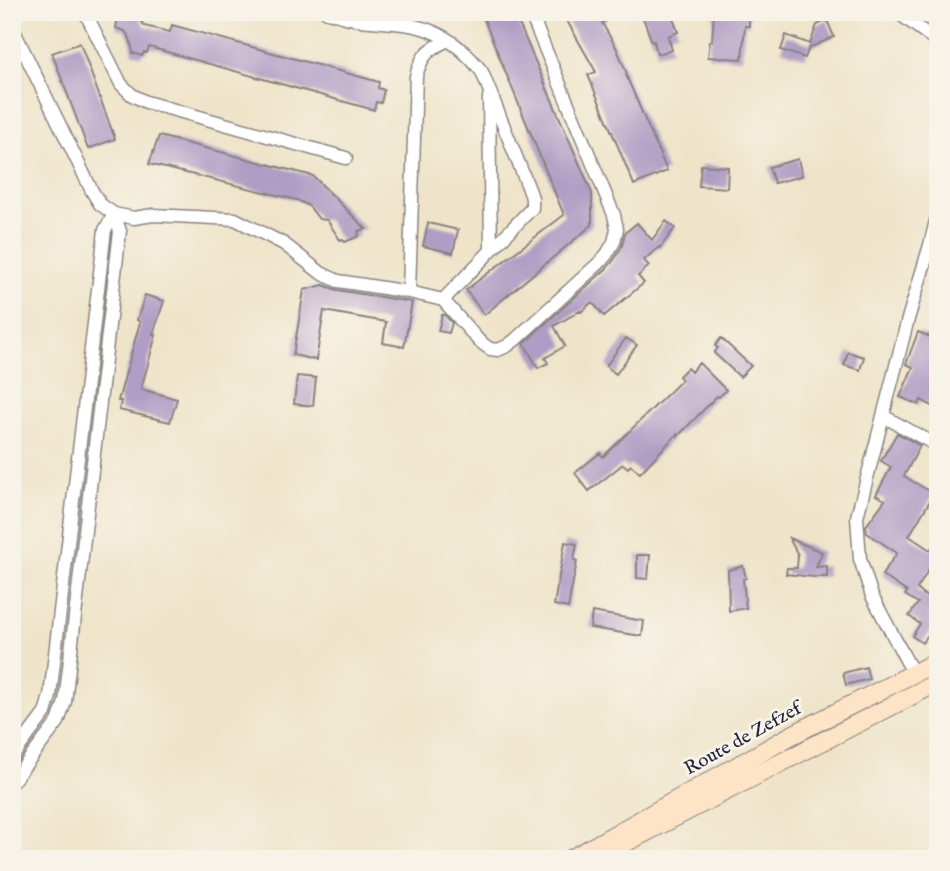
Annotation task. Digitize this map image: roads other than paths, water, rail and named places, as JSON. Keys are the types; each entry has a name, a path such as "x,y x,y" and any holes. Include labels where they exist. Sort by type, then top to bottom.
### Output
{"main road":[{"name":"Route de Zefzef","path":"572,859 780,741 938,661"},
{"name":"Route de Zefzef","path":"600,859 621,845 938,682"}],"street":[{"path":"85,12 121,84 132,95 146,102 346,158"},
{"path":"327,12 353,19 413,26 431,31 448,40 472,59 482,72 489,89 532,198 532,208 443,300"},
{"path":"12,27 92,191 100,204 114,214 134,218 153,215 234,219 284,244 321,274 338,281 443,300 479,341 490,349 498,350 515,340 599,263 614,242 617,229 614,215 530,12"},
{"path":"897,12 938,42"},
{"path":"409,292 416,76 427,51 448,40"},
{"path":"489,89 491,250"},
{"path":"913,673 872,596 860,559 857,517 908,319 934,247 938,213"},
{"path":"12,757 45,713 50,696 105,230 114,214"},
{"path":"12,782 58,722 65,702 120,231 114,214"},
{"path":"883,416 938,446"}]}
